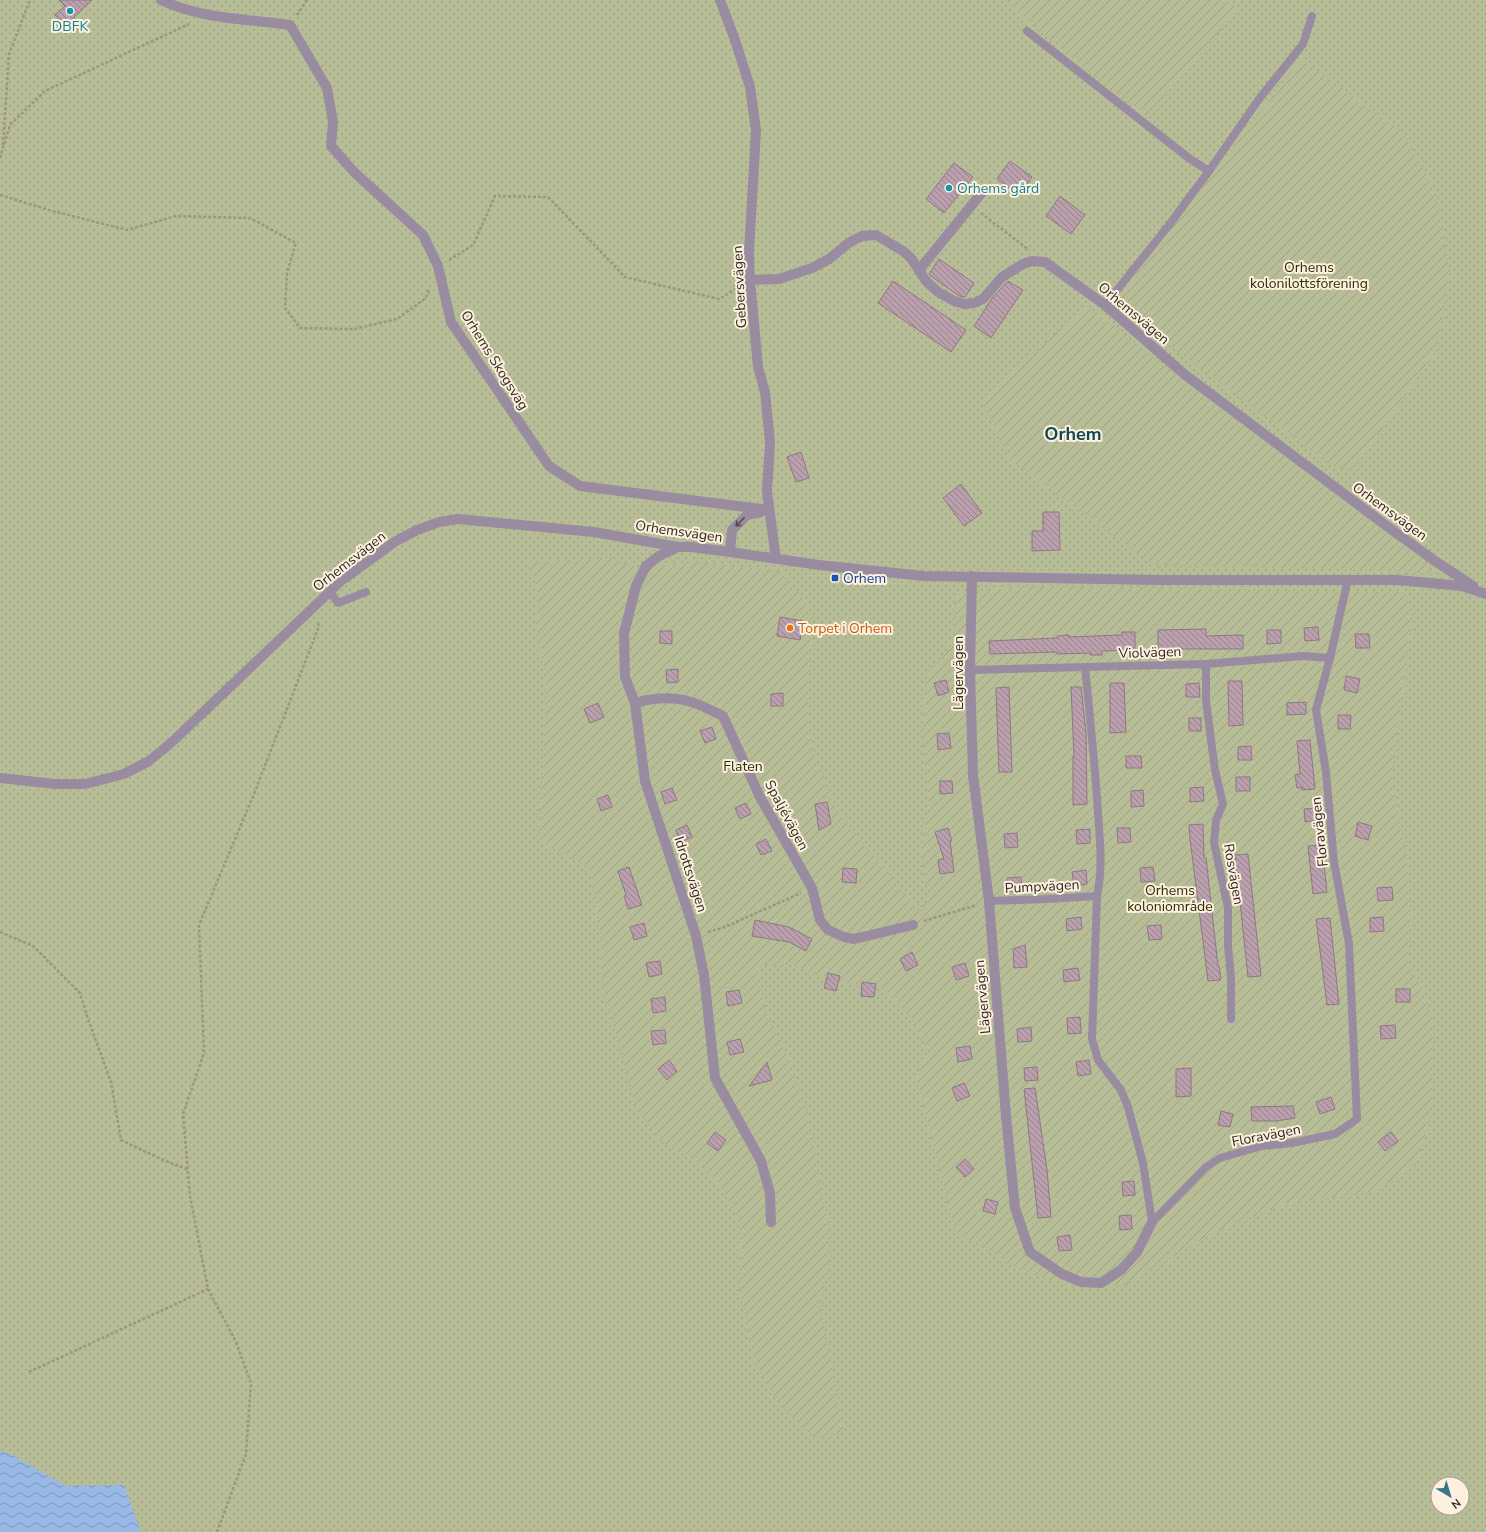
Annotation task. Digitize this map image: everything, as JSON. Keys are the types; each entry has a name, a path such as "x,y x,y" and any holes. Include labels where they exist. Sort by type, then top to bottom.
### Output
{"street":[{"path":"161,0 208,15 290,25"},
{"name":"Gebersvägen","path":"720,0 750,87 756,130 749,253 758,367 765,392 770,442 767,492 769,510"},
{"name":"Orhems Skogsväg","path":"290,25 327,88 333,122 331,146 354,172 423,235 438,266 451,322 548,466 580,486 769,510"},
{"path":"919,270 984,190"},
{"path":"750,280 779,278 812,268 829,259 850,242 862,236 876,235 903,251 910,258 926,281 938,292 954,301 964,304 974,303 983,299 1002,277 1023,264 1032,261 1045,262"},
{"name":"Orhemsvägen","path":"1045,262 1105,305 1184,374 1388,527 1435,561 1486,594"},
{"path":"730,552 732,530 747,515 769,510 776,559"},
{"name":"Orhemsvägen","path":"0,778 55,784 86,784 124,774 149,761 172,742 341,581 396,541 417,530 439,522 458,519 594,532 678,547 691,547 819,565 924,576 1157,580 1348,580 1442,583 1462,586 1486,594"},
{"name":"Idrottsvägen","path":"678,547 659,556 646,566 636,586 624,633 625,677 635,703 645,781 696,936 704,975 715,1078 761,1161 770,1193 771,1222"},
{"name":"Lägervägen","path":"972,576 970,670 973,775 989,901 1005,1108 1015,1208 1030,1252 1062,1274 1081,1282 1100,1283 1120,1270 1136,1252 1152,1222"},
{"name":"Spaljévägen","path":"635,703 649,699 666,698 691,702 723,716 760,797 812,888 820,920 828,930 844,937 854,939 913,924"}],"lane":[{"path":"1105,305 1169,225 1259,99 1303,44 1312,16"},
{"path":"1027,31 1190,159 1209,171"},
{"name":"Floravägen","path":"1152,1222 1206,1167 1220,1158 1262,1146 1292,1143 1335,1134 1357,1119 1349,944 1334,862 1326,772 1316,710 1348,580"},
{"path":"330,592 338,603 366,592"},
{"name":"Violvägen","path":"970,670 1206,664 1303,656 1330,658"},
{"name":"Rosvägen","path":"1206,664 1206,701 1215,770 1223,804 1216,820 1214,843 1228,908 1231,1019"},
{"path":"1085,667 1095,765 1099,828 1100,883 1097,896 1092,1039 1098,1060 1121,1090 1128,1107 1142,1163 1152,1222"},
{"name":"Pumpvägen","path":"989,901 1097,896"}],"path":[{"path":"3,150 9,54 30,0"},
{"path":"290,25 307,0"},
{"path":"0,158 10,125 45,91 208,15"},
{"path":"0,195 49,210 127,230 176,216 250,218 296,243 287,272 285,308 300,328 354,329 397,319 426,298 438,266 473,245 495,196 548,197 625,277 719,299 750,280"},
{"path":"971,205 1045,262"},
{"path":"217,1532 246,1454 251,1383 236,1342 208,1288 190,1196 183,1114 204,1054 199,925 254,794 319,626 311,610"},
{"path":"696,936 725,927 812,888"},
{"path":"913,924 989,901"},
{"path":"0,932 33,946 80,993 111,1082 121,1140 188,1170"},
{"path":"29,1372 208,1288"}],"green space":[{"name":"Flaten","path":"0,0 1486,0 1486,1532 0,1532"},
{"path":"1004,0 1227,0 1238,9 1148,115 1108,89"},
{"name":"Orhems kolonilottsförening","path":"1304,61 1403,132 1437,195 1450,274 1437,350 1351,473 1328,463 1113,304 1298,63"},
{"path":"1087,305 1175,374 1441,574 1330,569 1153,565 1008,458 982,401"},
{"name":"Orhems koloniområde","path":"612,558 638,568 694,561 781,571 813,611 808,704 812,747 831,799 851,829 891,875 920,913 929,897 921,852 929,798 922,740 927,673 950,647 955,630 954,608 958,593 1027,586 1404,592 1413,612 1392,776 1410,879 1411,928 1408,962 1422,987 1435,1023 1433,1045 1433,1109 1416,1165 1373,1192 1285,1204 1211,1234 1125,1285 1077,1289 1021,1271 954,1231 916,1077 928,1052 913,1022 885,989 873,989 828,979 791,965 758,965 763,1002 791,1064 810,1123 828,1222 830,1267 819,1305 825,1329 844,1431 816,1440 777,1401 754,1363 739,1289 741,1232 731,1205 713,1177 693,1161 658,1139 635,1107 617,1037 601,991 601,947 595,895 588,867 538,841 546,690 537,623 538,591 528,562"}],"water":[{"path":"0,1451 12,1455 66,1486 124,1485 141,1532 0,1532"}],"building":[{"name":"DBFK","path":"59,0 92,0 65,26 55,15 65,6"},
{"path":"1010,161 1032,177 1019,195 997,179"},
{"name":"Orhems gård","path":"954,163 973,177 944,213 926,199"},
{"path":"1060,196 1085,215 1071,234 1046,216"},
{"path":"939,259 974,283 965,297 959,296 929,274"},
{"path":"893,281 966,330 951,352 878,303"},
{"path":"1008,281 1023,290 991,338 974,326 993,297"},
{"path":"801,452 809,478 796,482 787,457"},
{"path":"961,484 982,513 964,526 943,498"},
{"path":"1043,512 1059,512 1060,550 1032,551 1032,531 1043,531"},
{"name":"Torpet i Orhem","path":"780,617 803,621 800,640 777,636"},
{"path":"1318,627 1319,640 1305,641 1304,628"},
{"path":"1206,629 1206,636 1243,635 1243,649 1158,649 1158,630"},
{"path":"1267,630 1281,630 1281,643 1267,644"},
{"path":"660,631 672,631 672,644 660,643"},
{"path":"1122,632 1135,632 1135,650 1102,651 1102,655 1090,655 1090,653 1057,654 1057,652 990,654 989,641 1057,638 1057,636 1069,635 1069,637 1122,635"},
{"path":"1355,634 1369,634 1370,648 1356,648"},
{"path":"678,669 678,682 667,683 666,670"},
{"path":"1346,676 1360,679 1357,693 1344,690"},
{"path":"946,680 949,692 938,696 934,683"},
{"path":"1228,681 1242,681 1243,725 1229,726"},
{"path":"1110,683 1124,683 1126,732 1110,733"},
{"path":"1199,683 1200,697 1186,697 1186,684"},
{"path":"1009,687 1012,772 999,772 996,688"},
{"path":"1071,687 1081,687 1086,733 1087,804 1073,805 1074,756"},
{"path":"783,693 783,706 771,706 771,694"},
{"path":"1306,702 1306,714 1287,715 1287,703"},
{"path":"598,703 604,717 590,723 584,709"},
{"path":"1338,715 1351,715 1350,729 1338,729"},
{"path":"1189,718 1201,718 1201,731 1189,731"},
{"path":"712,727 716,739 705,743 700,731"},
{"path":"949,733 951,748 938,750 937,734"},
{"path":"1310,740 1315,789 1302,790 1302,787 1297,788 1295,775 1300,774 1297,741"},
{"path":"1251,746 1252,760 1238,760 1238,747"},
{"path":"1126,756 1141,756 1142,768 1126,768"},
{"path":"1236,777 1250,777 1250,791 1236,791"},
{"path":"940,781 952,781 953,793 940,794"},
{"path":"1203,787 1204,801 1190,802 1190,788"},
{"path":"672,788 677,800 665,804 661,792"},
{"path":"1143,790 1144,806 1131,807 1131,791"},
{"path":"608,795 612,807 601,811 597,799"},
{"path":"827,802 831,824 819,830 815,804"},
{"path":"746,803 751,814 740,819 735,808"},
{"path":"1318,808 1319,820 1305,822 1304,809"},
{"path":"1358,822 1372,826 1368,840 1355,836"},
{"path":"1203,824 1204,858 1206,858 1218,966 1221,980 1208,981 1189,825"},
{"path":"687,825 692,837 681,842 676,830"},
{"path":"948,828 952,841 950,841 954,872 940,874 938,860 944,859 935,832"},
{"path":"1117,828 1130,828 1131,842 1118,843"},
{"path":"1090,829 1090,843 1077,844 1076,830"},
{"path":"1017,833 1018,847 1005,848 1004,834"},
{"path":"766,839 772,851 761,855 756,844"},
{"path":"1322,845 1327,892 1313,894 1308,846"},
{"path":"1248,854 1261,976 1248,977 1235,855"},
{"path":"629,867 642,905 628,909 624,896 626,895 618,871"},
{"path":"1153,867 1155,881 1141,882 1140,868"},
{"path":"843,868 857,869 856,883 842,882"},
{"path":"1086,870 1087,884 1074,886 1072,872"},
{"path":"1021,877 1022,891 1009,892 1007,878"},
{"path":"1392,887 1393,900 1378,901 1377,888"},
{"path":"1081,917 1082,929 1067,931 1066,919"},
{"path":"1383,917 1384,931 1370,932 1370,918"},
{"path":"1330,918 1339,1004 1327,1005 1316,919"},
{"path":"755,920 789,927 812,939 806,951 789,942 752,936"},
{"path":"644,923 647,936 634,940 630,927"},
{"path":"1161,925 1162,939 1149,940 1147,926"},
{"path":"1025,945 1027,967 1014,968 1013,949"},
{"path":"912,952 918,965 906,971 900,959"},
{"path":"660,961 662,974 649,977 646,963"},
{"path":"965,963 969,976 956,980 952,967"},
{"path":"1078,968 1080,980 1064,982 1063,970"},
{"path":"828,973 840,976 836,991 824,988"},
{"path":"862,982 876,984 874,997 861,996"},
{"path":"1396,989 1410,989 1410,1002 1396,1002"},
{"path":"739,990 742,1003 728,1006 726,992"},
{"path":"665,997 666,1011 653,1013 651,999"},
{"path":"1080,1017 1081,1033 1068,1034 1067,1018"},
{"path":"1395,1025 1396,1038 1381,1039 1380,1026"},
{"path":"1031,1027 1032,1041 1018,1042 1017,1029"},
{"path":"665,1030 666,1043 653,1045 651,1031"},
{"path":"740,1039 744,1052 730,1055 727,1042"},
{"path":"970,1046 972,1059 958,1062 956,1048"},
{"path":"669,1060 677,1071 667,1080 658,1069"},
{"path":"1089,1060 1091,1074 1078,1076 1076,1062"},
{"path":"767,1062 772,1080 749,1086"},
{"path":"1037,1067 1038,1080 1025,1081 1024,1068"},
{"path":"1191,1068 1191,1096 1176,1097 1176,1069"},
{"path":"964,1083 970,1096 957,1101 952,1088"},
{"path":"1035,1088 1047,1170 1051,1217 1038,1218 1024,1089"},
{"path":"1331,1097 1335,1109 1320,1114 1316,1102"},
{"path":"1293,1106 1295,1118 1277,1121 1252,1121 1251,1107"},
{"path":"1221,1111 1233,1114 1230,1127 1218,1125"},
{"path":"715,1132 726,1140 718,1151 707,1143"},
{"path":"1391,1132 1398,1141 1385,1151 1378,1142"},
{"path":"965,1159 974,1169 965,1177 956,1167"},
{"path":"1134,1181 1135,1195 1123,1196 1122,1182"},
{"path":"986,1199 998,1202 995,1214 983,1211"},
{"path":"1131,1215 1132,1229 1120,1230 1119,1216"},
{"path":"1070,1235 1072,1250 1059,1251 1057,1237"}],"place":[{"name":"DBFK","path":"70,11"},
{"name":"Orhems gård","path":"949,188"},
{"name":"Orhem","path":"835,578"},
{"name":"Torpet i Orhem","path":"790,628"}],"district":[{"name":"Orhem","path":"1073,434"}]}
